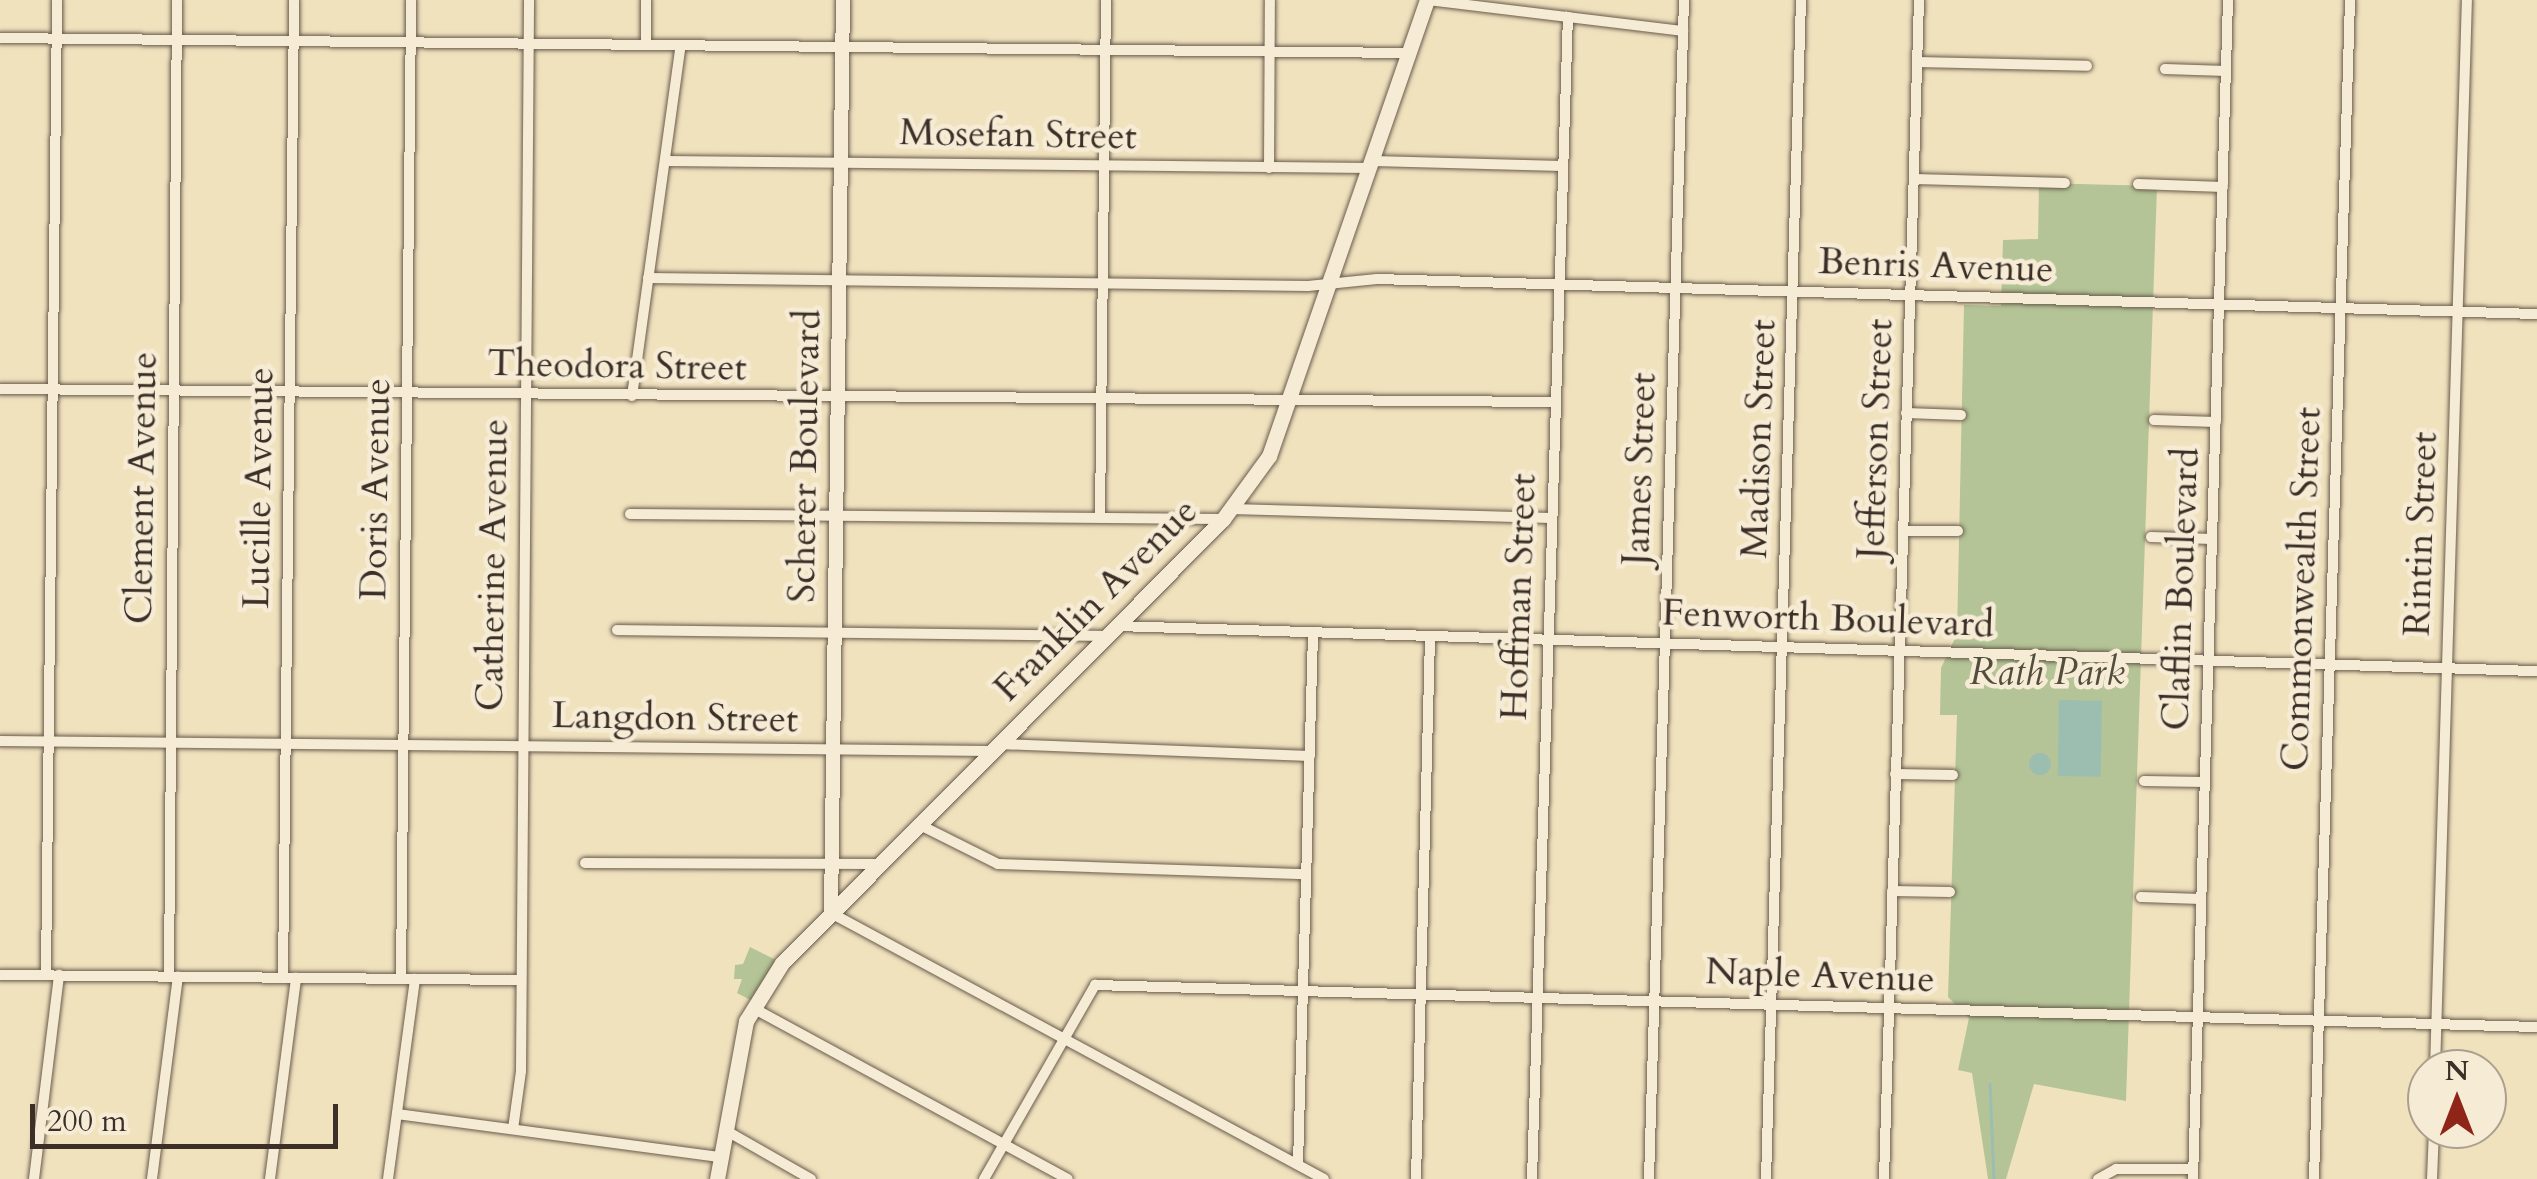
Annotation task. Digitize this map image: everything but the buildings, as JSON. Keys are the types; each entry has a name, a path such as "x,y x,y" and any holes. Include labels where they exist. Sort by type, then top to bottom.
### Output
{"main road":[{"name":"Franklin Avenue","path":"717,1179 753,1008 782,963 1227,514 1269,456 1293,399 1427,0"}],"street":[{"path":"46,975 58,0"},
{"name":"Clement Avenue","path":"152,1179 174,977 169,742 177,0"},
{"name":"Lucille Avenue","path":"283,977 294,0"},
{"name":"Doris Avenue","path":"401,978 411,0"},
{"name":"Catherine Avenue","path":"513,1130 521,1071 518,980 528,0"},
{"path":"646,0 646,45"},
{"name":"Scherer Boulevard","path":"831,913 843,0"},
{"path":"1100,517 1106,0"},
{"path":"1268,168 1270,0"},
{"path":"1427,0 1683,31"},
{"name":"James Street","path":"1649,1179 1684,0"},
{"name":"Madison Street","path":"1766,1179 1801,0"},
{"name":"Jefferson Street","path":"1884,1179 1919,0"},
{"name":"Claflin Boulevard","path":"2193,1174 2228,0"},
{"name":"Commonwealth Street","path":"2314,1179 2350,0"},
{"name":"Rintin Street","path":"2436,1049 2467,0"},
{"name":"Hoffman Street","path":"1532,1179 1568,17"},
{"path":"0,38 1409,53"},
{"path":"632,396 681,45"},
{"path":"1917,62 2088,66"},
{"path":"2165,69 2226,70"},
{"name":"Mosefan Street","path":"665,161 1268,168 1562,166"},
{"path":"1914,178 2066,182"},
{"path":"2138,184 2223,187"},
{"name":"Benris Avenue","path":"648,278 1558,285 2537,314"},
{"name":"Theodora Street","path":"0,389 1554,402"},
{"path":"1906,413 1962,415"},
{"path":"2154,420 2216,422"},
{"path":"630,514 1551,518"},
{"path":"1903,531 1958,531"},
{"path":"2151,537 2212,539"},
{"name":"Fenworth Boulevard","path":"617,630 1314,634 2537,671"},
{"path":"1298,1164 1314,634"},
{"path":"1416,1179 1430,637"},
{"name":"Langdon Street","path":"0,741 994,748 1310,756"},
{"path":"1895,774 1952,776"},
{"path":"2144,781 2205,782"},
{"path":"918,824 998,864 1306,874"},
{"path":"584,863 879,864"},
{"path":"1892,891 1950,892"},
{"path":"2140,897 2201,898"},
{"path":"831,913 1324,1179"},
{"path":"0,975 518,980"},
{"path":"34,1179 59,976"},
{"path":"270,1179 296,978"},
{"path":"388,1179 415,978"},
{"name":"Naple Avenue","path":"1061,1037 1090,989 1100,985 2537,1027"},
{"path":"753,1008 1068,1179"},
{"path":"984,1179 1061,1037"},
{"path":"397,1114 720,1157"},
{"path":"725,1130 811,1179"},
{"path":"2432,1179 2433,1149"},
{"path":"2098,1179 2116,1169 2193,1174"}],"green space":[{"name":"Rath Park","path":"2039,183 2157,186 2126,1101 2034,1084 2006,1179 1988,1179 1972,1073 1958,1070 1969,1018 1948,997 1957,715 1940,715 1941,668 1957,634 1964,305 2001,306 2003,240 2038,239"},
{"path":"750,947 782,963 756,1003 737,993 742,979 734,979 735,965 743,964"}],"shaded area":[{"path":"2059,700 2102,701 2101,777 2058,776"},
{"path":"2040,753 2048,756 2048,772 2040,775 2032,772 2029,764 2032,756"}],"waterway":[{"path":"1990,1084 1994,1179"}]}
